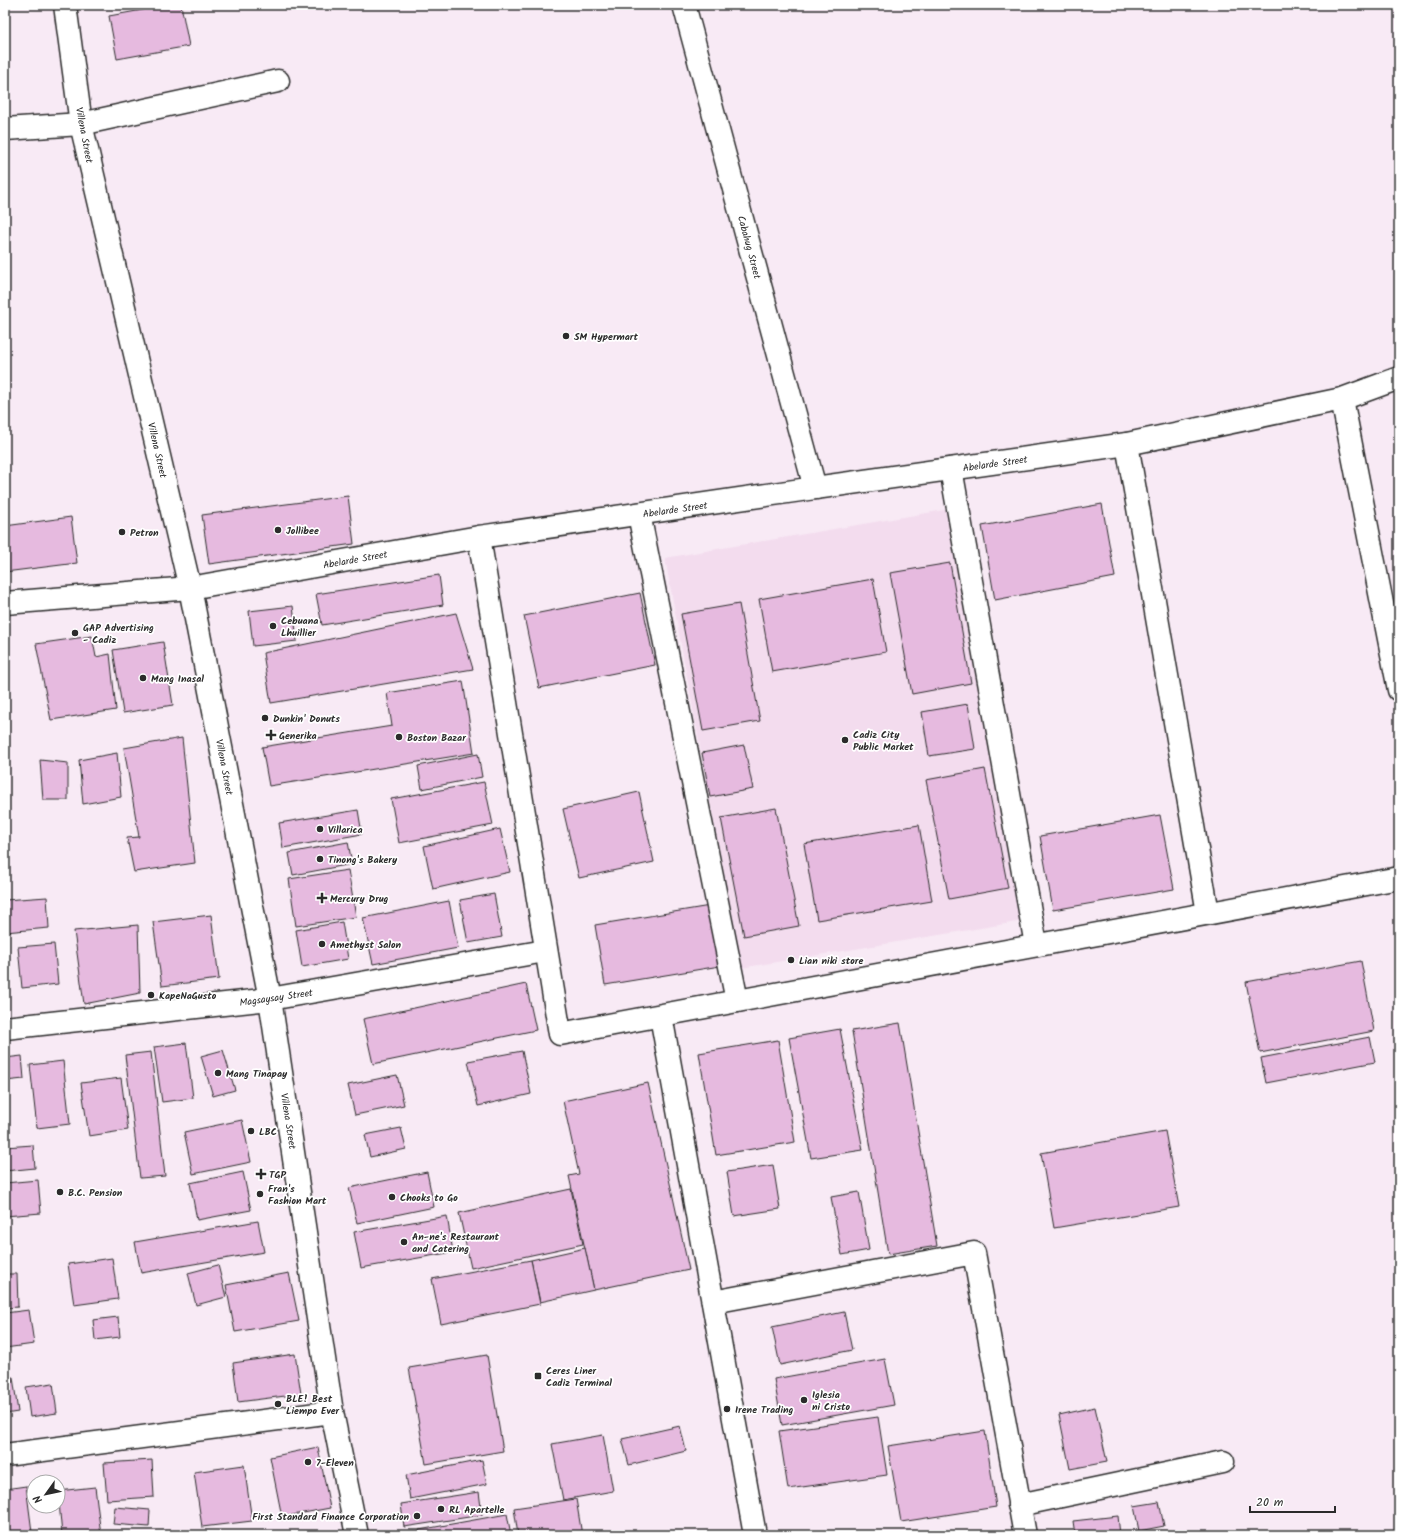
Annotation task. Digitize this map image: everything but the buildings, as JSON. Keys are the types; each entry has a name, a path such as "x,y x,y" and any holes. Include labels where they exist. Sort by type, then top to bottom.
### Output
{"street":[{"name":"Villena Street","path":"65,5 82,124 190,588 270,999 332,1412 357,1535"},
{"name":"Cabahug Street","path":"684,5 815,488"},
{"path":"5,129 82,124 278,82"},
{"name":"Abelarde Street","path":"5,603 190,588 479,537 1127,444 1342,399 1399,378"},
{"path":"1342,399 1399,690"},
{"path":"1127,444 1208,913"},
{"path":"951,469 1036,945"},
{"path":"639,514 737,1001"},
{"path":"479,537 545,951 560,1034 1399,878"},
{"name":"Magsaysay Street","path":"5,1028 270,999 545,951"},
{"path":"661,1016 712,1302 756,1535"},
{"path":"712,1302 974,1253 1025,1535"},
{"path":"5,1455 332,1412"},
{"path":"1019,1505 1223,1462"}],"shaded area":[{"name":"Cadiz City Public Market","path":"950,509 1023,921 741,968 665,558"}],"place":[{"name":"SM Hypermart","path":"566,336"},
{"name":"Jollibee","path":"278,530"},
{"name":"Petron","path":"122,532"},
{"name":"Cebuana Lhuillier","path":"273,626"},
{"name":"GAP Advertising - Cadiz","path":"75,633"},
{"name":"Mang Inasal","path":"143,678"},
{"name":"Dunkin' Donuts","path":"265,718"},
{"name":"Generika","path":"271,735"},
{"name":"Boston Bazar","path":"399,737"},
{"name":"Cadiz City Public Market","path":"845,740"},
{"name":"Villarica","path":"320,829"},
{"name":"Tinong's Bakery","path":"320,859"},
{"name":"Mercury Drug","path":"322,898"},
{"name":"Amethyst Salon","path":"322,944"},
{"name":"Lian niki store","path":"791,960"},
{"name":"KapeNaGusto","path":"151,995"},
{"name":"Mang Tinapay","path":"218,1073"},
{"name":"LBC","path":"251,1131"},
{"name":"TGP","path":"261,1174"},
{"name":"B.C. Pension","path":"60,1192"},
{"name":"Fran's Fashion Mart","path":"260,1194"},
{"name":"Chooks to Go","path":"392,1197"},
{"name":"An-ne's Restaurant and Catering","path":"404,1242"},
{"name":"Ceres Liner Cadiz Terminal","path":"538,1376"},
{"name":"Iglesia ni Cristo","path":"804,1400"},
{"name":"BLE! Best Liempo Ever","path":"278,1404"},
{"name":"Irene Trading","path":"727,1409"},
{"name":"7-Eleven","path":"308,1462"},
{"name":"RL Apartelle","path":"441,1509"},
{"name":"First Standard Finance Corporation","path":"417,1516"}]}
